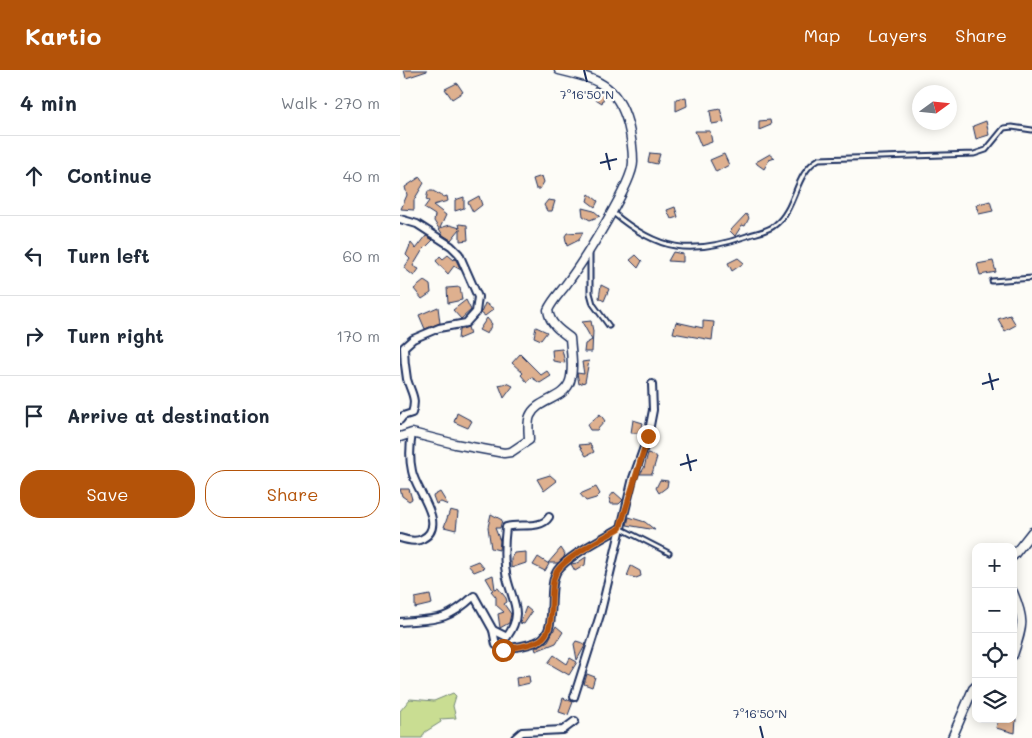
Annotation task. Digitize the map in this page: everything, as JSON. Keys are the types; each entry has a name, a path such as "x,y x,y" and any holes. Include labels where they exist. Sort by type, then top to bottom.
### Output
{"street":[{"path":"400,437 412,432 455,444 504,453 511,452 529,440 529,418 534,410 564,392 570,383 572,373 570,338 554,326 549,318 548,310 590,248 612,211 633,163 630,132 624,110 611,89 594,78 559,70"},
{"path":"400,219 417,224 451,246 458,254 478,297 476,312 466,323 439,328 412,339 404,347 408,381 415,396 415,404 412,413 403,416 400,420"},
{"path":"574,697 600,616 620,528 648,436 653,410 652,384"},
{"path":"400,538 419,541 431,531 434,519 412,473 410,447 412,432"},
{"path":"493,630 507,637 512,629 517,611 515,600 507,581 504,543 506,527 516,524 538,525 546,522 549,517"},
{"path":"400,622 440,619 459,611 474,596 493,630 496,645 503,650 540,641 545,635 550,622 552,591 557,572 577,554 620,528"},
{"path":"1017,551 1032,532"},
{"path":"1017,602 1022,614 1022,629 1017,643"},
{"path":"952,738 972,691"},
{"path":"515,738 522,732 563,730 575,721"}],"lane":[{"path":"612,211 630,227 657,242 688,249 737,239 775,226 787,210 802,176 819,159 974,154 986,150 1004,128 1012,126 1032,130"},
{"path":"590,248 590,293 593,304 609,326"},
{"path":"992,281 1032,278"},
{"path":"620,528 669,553"}],"green space":[{"path":"453,693 456,696 453,706 456,718 440,719 441,722 425,732 422,738 400,738 400,711 410,699 434,701"}],"building":[{"path":"404,70 427,70 427,71 406,78"},
{"path":"457,83 463,92 452,99 445,89"},
{"path":"595,87 605,94 602,103 591,96"},
{"path":"686,97 687,106 676,111 676,99"},
{"path":"720,109 724,122 712,124 710,111"},
{"path":"770,120 771,125 759,130 759,121"},
{"path":"986,121 989,135 976,139 973,126"},
{"path":"695,131 710,131 712,142 701,146"},
{"path":"650,153 660,154 657,164 648,162"},
{"path":"724,154 729,165 716,172 710,160"},
{"path":"770,154 775,158 769,160 764,169 757,164 756,162"},
{"path":"542,176 544,182 540,189 536,189 533,179"},
{"path":"420,177 424,183 414,200 414,210 401,209 407,195 405,187"},
{"path":"428,191 433,191 444,197 447,196 448,201 433,205 446,215 440,228 450,225 460,228 459,224 467,225 468,240 460,241 460,229 451,240 443,235 434,221 435,215 424,208 429,201 426,200"},
{"path":"589,194 598,201 595,207 587,201"},
{"path":"479,196 482,205 473,212 468,202"},
{"path":"464,197 464,208 455,211 455,200"},
{"path":"548,200 555,201 552,211 547,211 544,205"},
{"path":"990,201 993,211 979,214 976,205"},
{"path":"675,207 678,217 671,219 667,210"},
{"path":"582,208 594,211 600,216 590,220 583,216"},
{"path":"746,214 749,218 745,226 742,225 735,236 730,231"},
{"path":"583,232 579,240 567,246 565,236 567,233"},
{"path":"426,236 433,240 422,251 413,266 419,269 414,276 404,268 410,259 406,255 411,243 416,249"},
{"path":"673,252 683,254 683,262 668,261"},
{"path":"448,255 454,260 455,258 461,270 454,266 448,274 436,261 440,256 443,259"},
{"path":"636,255 642,261 638,268 630,260"},
{"path":"738,258 744,263 732,271 728,263"},
{"path":"993,261 996,272 980,275 977,264"},
{"path":"424,281 430,285 431,293 422,299 414,289"},
{"path":"601,285 609,289 604,301 599,298"},
{"path":"460,287 462,300 448,303 447,288"},
{"path":"466,300 471,310 461,319 453,310"},
{"path":"485,303 494,309 485,316 481,313"},
{"path":"438,307 440,323 425,329 419,315"},
{"path":"1010,315 1016,325 1005,331 998,319"},
{"path":"487,318 492,324 487,334 479,330"},
{"path":"591,321 593,331 592,352 584,352 585,344 592,340 582,322"},
{"path":"703,321 714,322 712,340 673,333 676,322 703,328"},
{"path":"468,327 470,334 458,339 459,330"},
{"path":"536,327 547,332 541,340 534,337"},
{"path":"562,349 565,363 553,361 552,350"},
{"path":"520,354 541,375 547,371 551,376 540,383 531,377 527,382 521,375 523,373 512,363"},
{"path":"589,361 585,382 579,384 577,373 584,374 582,362"},
{"path":"507,383 513,386 504,398 499,385"},
{"path":"457,413 472,421 468,428 454,422"},
{"path":"600,414 605,421 597,430 590,430 587,425"},
{"path":"633,420 643,423 640,433 631,433"},
{"path":"590,444 594,452 586,456 579,445"},
{"path":"648,453 657,457 652,474 640,474 644,468"},
{"path":"550,475 557,481 544,491 537,479"},
{"path":"660,480 668,481 667,487 659,493 656,488"},
{"path":"596,487 600,494 596,498 586,501 580,494"},
{"path":"400,489 409,489 412,499 409,501 402,496"},
{"path":"440,492 448,505 441,502 436,504 433,496"},
{"path":"614,492 623,500 619,504 611,504 609,498"},
{"path":"450,510 458,512 456,530 444,527"},
{"path":"491,514 502,520 500,528 495,528 500,541 499,550 491,548 488,527"},
{"path":"629,517 645,522 655,530 627,525"},
{"path":"561,548 565,554 564,557 558,563 548,563"},
{"path":"526,552 526,563 511,568 511,558 514,553"},
{"path":"538,557 549,564 545,571 533,565"},
{"path":"586,557 585,565 575,571 571,564 577,563"},
{"path":"478,561 484,568 474,572 468,565"},
{"path":"631,566 640,571 641,576 636,578 627,576"},
{"path":"493,575 495,589 498,588 506,598 507,602 504,604 511,614 509,623 500,628 498,614 504,612 496,605 496,597 491,591 493,590 486,578"},
{"path":"430,595 432,604 415,608 415,598"},
{"path":"526,607 532,612 524,624 520,623"},
{"path":"556,626 563,632 556,643 536,651 535,648 548,641"},
{"path":"576,641 586,644 577,660 574,644"},
{"path":"554,655 567,664 570,658 577,662 569,675 548,663"},
{"path":"587,674 595,677 592,687 584,684"},
{"path":"529,676 530,683 517,686 516,678"},
{"path":"563,698 573,702 568,715 559,712"},
{"path":"997,723 1016,723 1015,733 996,728"}],"route":[{"path":"503,650 540,641 545,635 550,622 552,591 557,572 577,554 620,528 648,436"}]}
